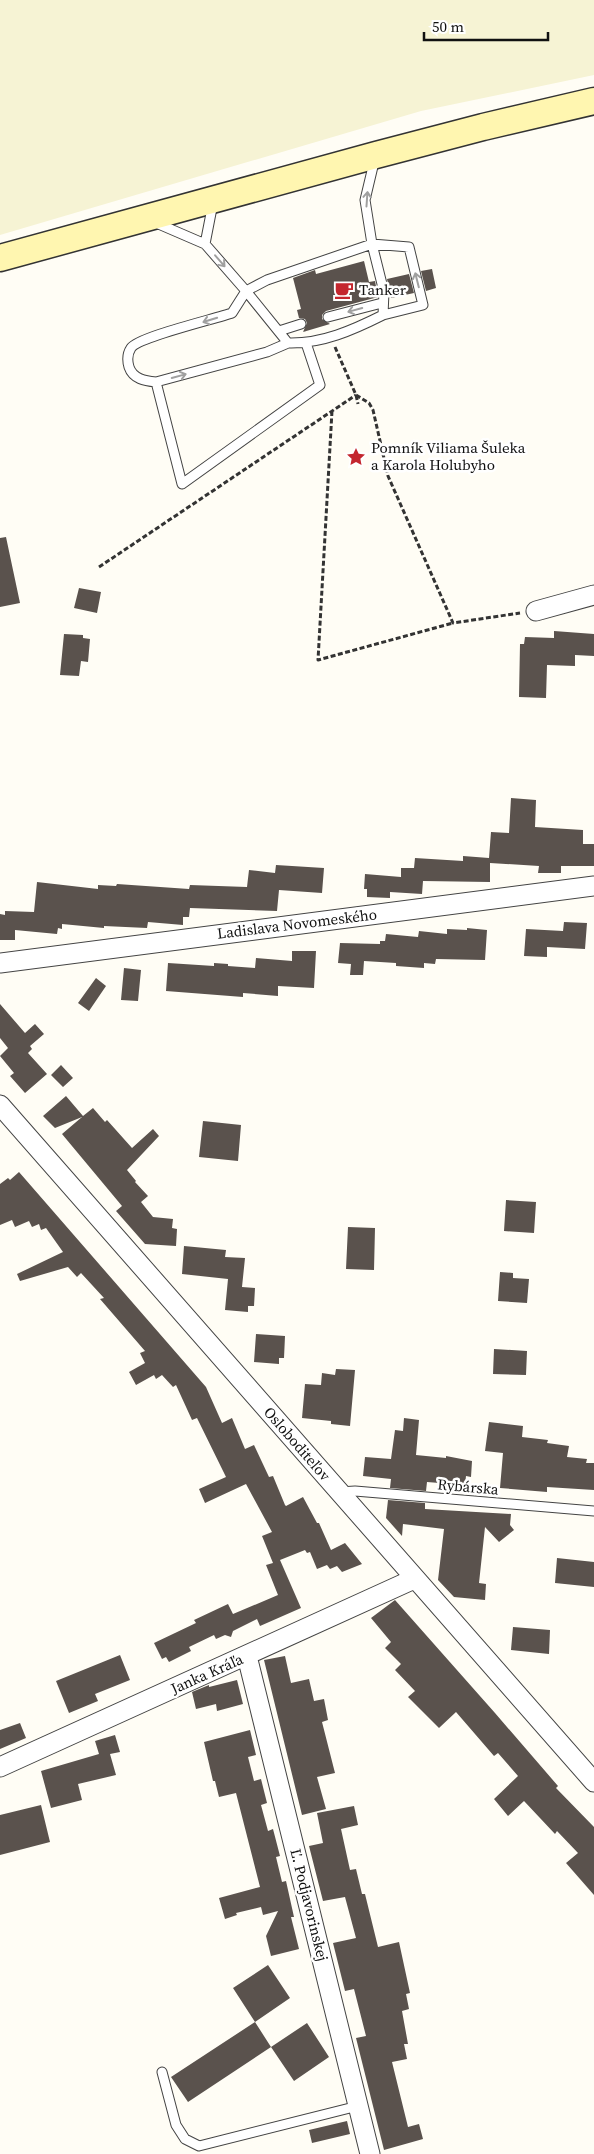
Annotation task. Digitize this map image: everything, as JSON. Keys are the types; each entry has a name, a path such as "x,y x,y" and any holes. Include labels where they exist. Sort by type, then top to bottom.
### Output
{"main road":[{"path":"0,258 213,201 376,154 492,124 594,101"}],"street":[{"path":"536,611 594,594"},
{"name":"Ladislava Novomeského","path":"0,962 594,886"},
{"name":"Osloboditeľov","path":"0,1106 594,1782"},
{"name":"Janka Kráľa","path":"0,1766 247,1656 414,1578"},
{"name":"Ľ. Podjavorinskej","path":"247,1656 370,2154"}],"lane":[{"path":"376,154 366,200 372,244 384,292 382,303 383,315"},
{"path":"205,244 213,201"},
{"path":"147,219 205,244 288,343"},
{"path":"372,244 409,247 423,305 383,315 332,337 306,344 288,343 267,352 156,382 142,380 131,373 127,359 132,347 145,339 232,313 246,291 268,280 372,244"},
{"path":"328,317 382,303"},
{"path":"278,331 301,324"},
{"path":"156,382 182,484 320,385 306,344"},
{"name":"Rybárska","path":"339,1492 355,1491 594,1511"},
{"path":"162,2072 176,2125 185,2139 199,2146 358,2106"}],"path":[{"path":"332,337 358,404"},
{"path":"99,567 356,395"},
{"path":"356,395 368,403 373,410 388,476 453,622"},
{"path":"332,411 318,660 453,622 536,611"}],"shaded area":[{"path":"0,0 594,0 594,75 421,111 0,235"}],"building":[{"path":"364,261 369,282 375,281 378,297 326,311 322,315 322,319 330,324 303,332 307,323 305,319 299,318 297,310 301,309 293,278 315,270 316,274"},
{"path":"432,269 436,288 426,291 421,271"},
{"path":"409,274 414,293 391,298 387,279"},
{"path":"6,537 20,603 0,607 0,538"},
{"path":"79,588 101,592 97,613 74,608"},
{"path":"554,631 594,634 594,656 575,655 575,666 547,665 546,698 519,697 520,644 524,644 525,637 554,638"},
{"path":"64,634 83,635 83,638 90,639 88,662 81,661 79,676 60,675"},
{"path":"511,798 536,800 535,827 583,830 583,844 594,844 594,866 561,866 561,873 538,873 539,866 490,863 490,882 423,881 422,894 390,892 390,898 367,897 367,889 364,889 365,874 401,877 401,868 414,868 415,858 463,861 463,856 489,858 491,832 509,833"},
{"path":"276,865 324,868 322,893 279,890 277,911 190,908 189,917 183,917 183,925 148,922 147,928 104,926 104,928 62,924 62,929 58,928 57,934 15,930 15,940 0,940 0,914 5,915 5,911 34,912 37,882 98,889 98,885 116,886 117,884 189,889 190,885 247,887 249,870 275,873"},
{"path":"564,922 587,923 585,949 547,947 547,957 524,956 526,929 563,931"},
{"path":"467,928 487,930 485,960 436,959 435,964 424,963 424,968 396,966 396,963 364,961 363,975 350,975 351,964 338,963 340,943 380,944 380,941 385,941 386,934 418,937 419,931 447,934 447,929 467,930"},
{"path":"292,951 316,951 314,988 278,986 278,996 243,993 243,997 166,991 168,963 214,966 214,963 255,968 256,958 292,961"},
{"path":"124,968 141,970 138,1001 121,1000"},
{"path":"96,978 106,986 89,1011 78,1003"},
{"path":"0,1004 25,1033 35,1024 44,1034 30,1046 32,1049 28,1053 47,1074 25,1093 10,1076 14,1073 0,1056 8,1048 0,1038"},
{"path":"61,1065 73,1078 63,1087 51,1075"},
{"path":"66,1096 83,1116 93,1108 105,1122 107,1120 132,1148 153,1129 159,1136 127,1170 148,1196 141,1202 153,1217 173,1219 172,1228 177,1229 176,1246 145,1244 116,1211 122,1206 62,1134 82,1117 55,1128 43,1116"},
{"path":"203,1121 241,1125 238,1161 199,1157"},
{"path":"19,1172 206,1387 222,1423 232,1418 245,1449 254,1445 269,1477 273,1476 285,1505 303,1497 317,1523 319,1523 331,1550 345,1543 362,1564 342,1572 337,1566 330,1569 327,1565 317,1569 310,1552 307,1553 305,1550 280,1560 301,1608 260,1626 257,1619 233,1631 231,1637 225,1635 216,1639 214,1635 189,1647 191,1651 169,1662 166,1657 162,1659 154,1643 196,1623 194,1620 228,1604 233,1614 278,1595 266,1565 273,1563 262,1536 272,1532 246,1484 205,1503 199,1489 226,1477 197,1418 192,1420 176,1385 173,1387 162,1375 156,1379 154,1375 136,1385 129,1372 145,1363 140,1353 145,1351 100,1299 104,1298 81,1273 77,1277 68,1267 20,1281 17,1274 63,1252 46,1228 41,1230 39,1224 32,1227 29,1221 15,1227 12,1220 0,1225 0,1184 8,1178 10,1180"},
{"path":"506,1200 536,1202 534,1233 504,1231"},
{"path":"348,1227 375,1228 374,1270 346,1269"},
{"path":"184,1246 226,1250 225,1257 245,1258 242,1287 255,1288 254,1306 248,1306 248,1312 225,1310 228,1279 182,1274"},
{"path":"500,1272 513,1273 513,1278 529,1279 527,1303 498,1301"},
{"path":"256,1334 285,1336 284,1358 279,1358 279,1364 254,1362"},
{"path":"494,1349 527,1351 526,1375 493,1374"},
{"path":"336,1369 355,1370 350,1426 331,1424 331,1421 302,1418 305,1384 321,1385 322,1373 335,1375"},
{"path":"404,1418 419,1420 416,1455 446,1458 446,1456 472,1461 471,1477 466,1476 465,1485 427,1482 426,1491 390,1488 391,1479 363,1476 365,1457 391,1459 395,1430 403,1431"},
{"path":"489,1422 523,1426 522,1437 548,1440 547,1443 569,1446 567,1457 587,1459 586,1463 594,1463 594,1490 547,1487 547,1492 500,1488 503,1453 485,1451"},
{"path":"388,1500 425,1503 425,1509 511,1514 510,1525 514,1530 499,1542 485,1527 479,1583 486,1584 485,1600 454,1597 438,1580 444,1529 403,1524 402,1536 386,1518"},
{"path":"557,1558 594,1562 594,1587 555,1583"},
{"path":"395,1600 558,1786 556,1788 594,1827 594,1895 566,1863 578,1853 557,1831 555,1834 524,1801 508,1816 494,1799 518,1776 498,1753 494,1756 456,1712 439,1728 408,1697 415,1691 395,1670 401,1664 385,1648 391,1642 371,1618"},
{"path":"513,1627 550,1630 549,1654 511,1650"},
{"path":"120,1655 130,1680 95,1694 98,1701 69,1713 56,1681"},
{"path":"285,1656 291,1683 309,1679 314,1701 324,1699 328,1720 322,1722 335,1773 317,1777 326,1809 302,1815 264,1660"},
{"path":"237,1680 243,1704 217,1711 216,1704 196,1709 192,1692 209,1685 209,1687"},
{"path":"20,1723 26,1738 0,1749 0,1730"},
{"path":"250,1730 256,1755 248,1757 254,1781 261,1779 267,1803 261,1805 268,1831 273,1829 280,1856 276,1857 282,1882 286,1881 294,1917 291,1917 299,1949 271,1956 266,1936 278,1911 263,1915 261,1907 236,1913 237,1915 225,1919 219,1898 260,1887 236,1793 219,1797 215,1781 213,1781 204,1742"},
{"path":"115,1735 120,1752 110,1754 116,1775 78,1784 82,1800 51,1808 41,1771 99,1754 95,1741"},
{"path":"41,1805 50,1842 0,1855 0,1815"},
{"path":"354,1806 358,1825 341,1829 350,1870 356,1869 362,1894 365,1894 378,1947 399,1942 410,1993 406,1994 409,2009 402,2011 408,2044 404,2044 407,2059 392,2062 408,2127 419,2124 423,2139 384,2150 356,2038 366,2036 354,1989 345,1991 333,1943 356,1938 345,1897 323,1901 309,1846 323,1843 317,1813"},
{"path":"268,1965 290,1998 255,2022 233,1988"},
{"path":"255,2022 271,2047 188,2102 171,2077"},
{"path":"307,2023 329,2057 294,2081 271,2047"},
{"path":"347,2121 350,2134 312,2143 309,2130"}],"place":[{"name":"Tanker","path":"344,290"},
{"name":"Pomník Viliama Šuleka a Karola Holubyho","path":"356,457"}]}
